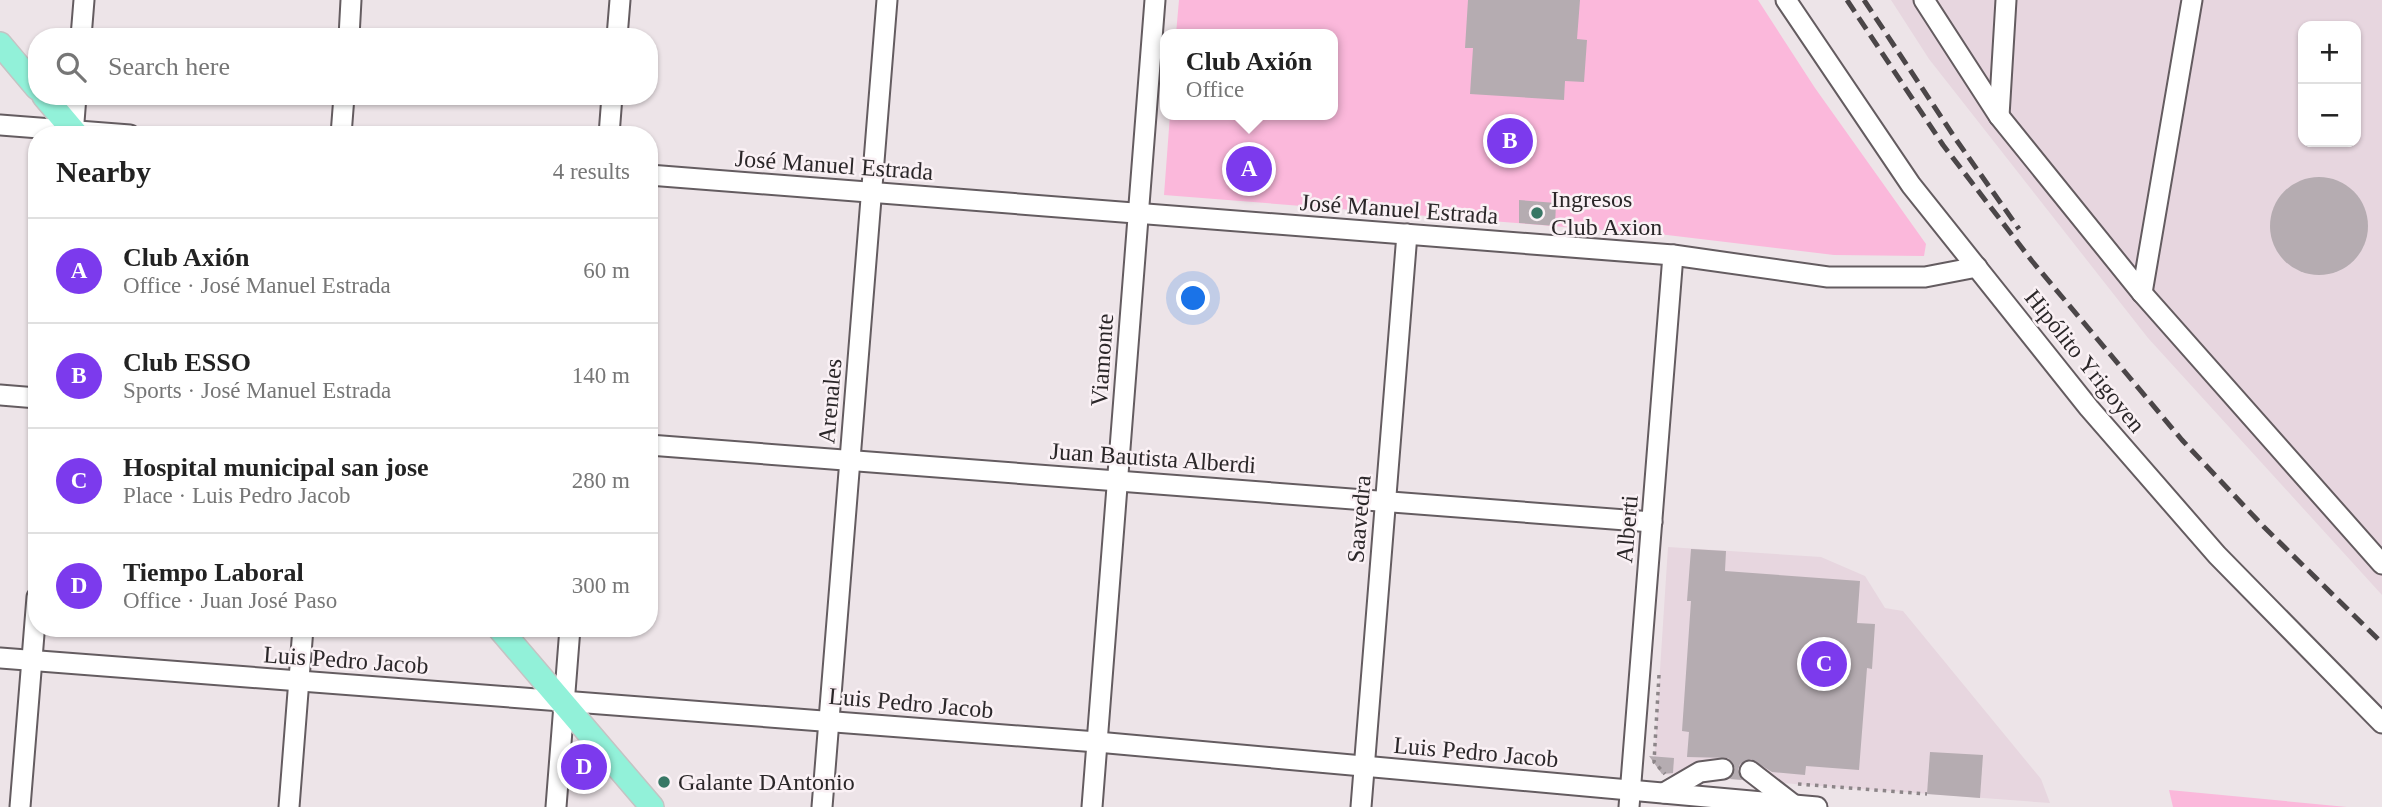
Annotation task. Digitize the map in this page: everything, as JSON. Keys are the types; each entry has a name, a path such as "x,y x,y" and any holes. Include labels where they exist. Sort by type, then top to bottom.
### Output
{"main road":[{"path":"0,44 28,77"},
{"path":"51,105 68,126"},
{"path":"507,637 652,807"}],"street":[{"path":"82,28 84,0"},
{"path":"350,28 352,0"},
{"path":"618,28 620,0"},
{"name":"Arenales","path":"822,807 887,0"},
{"name":"Viamonte","path":"1091,807 1155,0"},
{"name":"Hipólito Yrigoyen","path":"1786,0 1911,185 2089,408 2217,555 2382,723"},
{"path":"1923,0 1999,116 2142,293 2378,552"},
{"path":"1999,116 2006,0"},
{"path":"2142,293 2192,0"},
{"path":"74,126 76,105"},
{"path":"342,126 343,105"},
{"path":"610,126 611,105"},
{"path":"0,125 28,128"},
{"name":"José Manuel Estrada","path":"658,176 1674,255 1828,277 1925,277 1977,267"},
{"name":"Saavedra","path":"1361,807 1407,234"},
{"name":"Alberti","path":"1630,799 1674,255"},
{"path":"0,395 28,397"},
{"name":"Juan Bautista Alberdi","path":"658,446 1652,522"},
{"path":"20,807 34,637"},
{"path":"289,807 302,637"},
{"path":"555,807 569,637"},
{"name":"Luis Pedro Jacob","path":"0,658 1097,742 1364,766 1630,799 1664,793 1817,807"},
{"path":"1664,793 1705,769 1723,769"},
{"path":"1758,777 1794,805"}],"path":[{"path":"1660,673 1654,762 1662,774 1694,776"},
{"path":"1758,777 1927,794"}],"shaded area":[{"path":"1179,0 1758,0 1815,88 1926,244 1924,256 1834,255 1667,235 1164,195 1170,120 1338,120 1338,29 1176,29"},
{"path":"1891,0 2382,0 2382,595 2148,338 1929,59"},
{"path":"1668,547 1821,557 1865,576 1885,608 1903,611 2041,779 2050,803 1662,774 1654,762"},
{"path":"2169,790 2347,807 2173,807"}],"building":[{"path":"1468,0 1580,0 1577,39 1587,40 1584,82 1565,81 1564,100 1470,94 1473,48 1465,48"},
{"path":"1234,157 1268,161 1265,180 1231,178"},
{"path":"2319,177 2338,181 2354,191 2364,207 2368,226 2364,245 2354,261 2338,271 2319,275 2300,271 2284,261 2274,245 2270,226 2274,207 2284,191 2300,181"},
{"name":"Ingresos Club Axion","path":"1519,200 1556,203 1555,226 1519,223"},
{"path":"1691,549 1726,551 1725,571 1860,581 1857,623 1875,624 1872,669 1867,668 1859,770 1806,766 1805,775 1772,772 1751,759 1740,764 1738,770 1742,780 1730,779 1735,768 1728,758 1687,757 1689,732 1682,731 1691,601 1687,601"},
{"path":"1930,752 1983,755 1980,798 1927,794"},
{"path":"1649,756 1674,758 1673,773 1662,774"}],"railway":[{"path":"1847,0 1943,145 2032,261 2182,440 2264,527 2382,643"},
{"path":"1864,0 2019,229"}],"place":[{"name":"Club ESSO","path":"1510,141"},
{"name":"Club Axión","path":"1249,169"},
{"name":"Ingresos Club Axion","path":"1537,213"},
{"name":"Hospital municipal san jose","path":"1824,664"},
{"name":"Tiempo Laboral","path":"584,767"},
{"name":"Galante DAntonio","path":"664,782"}]}
